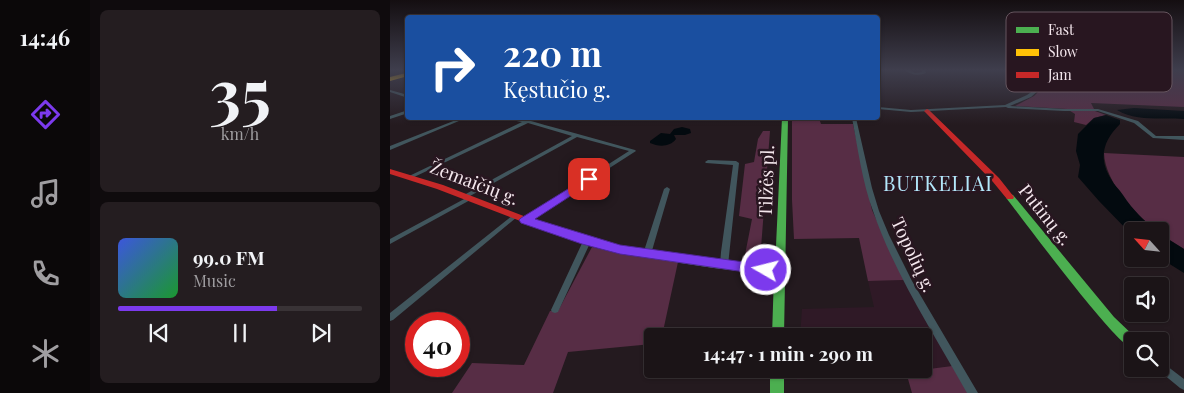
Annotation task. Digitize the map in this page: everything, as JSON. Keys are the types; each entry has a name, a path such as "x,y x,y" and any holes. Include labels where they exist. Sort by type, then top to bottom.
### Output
{"main road":[{"name":"Putinų g.","path":"927,110 996,180 1110,321 1124,335"},
{"name":"Tilžės pl.","path":"778,328 785,120"},
{"name":"Žemaičių g.","path":"390,171 468,197 525,220 587,241 647,254 780,272"},
{"path":"777,378 777,393"}],"street":[{"path":"390,91 405,96"},
{"path":"1006,106 1029,96 1034,92"},
{"path":"880,108 902,111 1006,106 1017,108 1098,110 1136,122 1155,137 1184,138"},
{"path":"390,118 405,112"},
{"path":"390,148 459,120"},
{"path":"517,120 633,151 525,220"},
{"name":"Topolių g.","path":"854,120 873,202 886,236 923,310 974,393"},
{"path":"410,177 528,122"},
{"path":"390,242 577,136"},
{"path":"708,162 736,163 734,191 726,233 724,265"},
{"path":"647,254 667,189"},
{"path":"390,318 515,216"},
{"path":"555,310 587,241"},
{"path":"1169,373 1184,385"}],"shaded area":[{"path":"1172,88 1184,88 1184,107 1091,103 1095,111 1106,115 1094,118 1086,125 1074,122 1075,114 1067,109 1015,106 1038,92 1172,92"},
{"path":"1134,108 1184,111 1184,119 1141,118 1117,110"},
{"path":"1106,115 1120,120 1120,124 1106,143 1104,150 1105,164 1114,183 1134,210 1146,222 1124,222 1124,227 1078,177 1080,165 1076,151 1078,134 1094,118"},
{"path":"792,120 820,120 821,124 853,124 872,210 904,280 868,281 859,238 794,239"},
{"path":"682,127 690,129 691,133 674,135 676,139 668,145 661,146 650,143 661,133 670,134 674,129"},
{"path":"763,131 770,131 760,261 744,260 752,219 739,216 745,164 754,162 758,139"},
{"path":"1104,153 1184,157 1184,249 1169,240 1169,222 1146,222 1140,216 1115,186 1106,164"},
{"path":"1169,240 1184,249 1184,273 1169,264"},
{"path":"592,247 620,254 678,262 664,328 644,328 644,345 568,352 553,393 452,393 463,377 470,377 470,366 472,363 524,365 550,311 558,311"},
{"path":"904,280 931,328 801,328 802,309 874,307 868,281"},
{"path":"932,330 952,366 932,369"},
{"path":"952,366 968,393 912,393 908,378 932,378 932,369"},
{"path":"797,378 824,378 797,380"}],"traffic: fast":[{"path":"778,328 785,120"},
{"path":"1010,197 1110,321 1124,335"},
{"path":"552,230 636,253 781,272"},
{"path":"777,378 777,393"}],"traffic: jam":[{"path":"927,111 996,180 1010,197"},
{"path":"390,171 440,187 552,230"}],"district":[{"name":"BUTKELIAI","path":"938,184"}],"route":[{"path":"589,179 525,220 620,250 766,270"}]}
